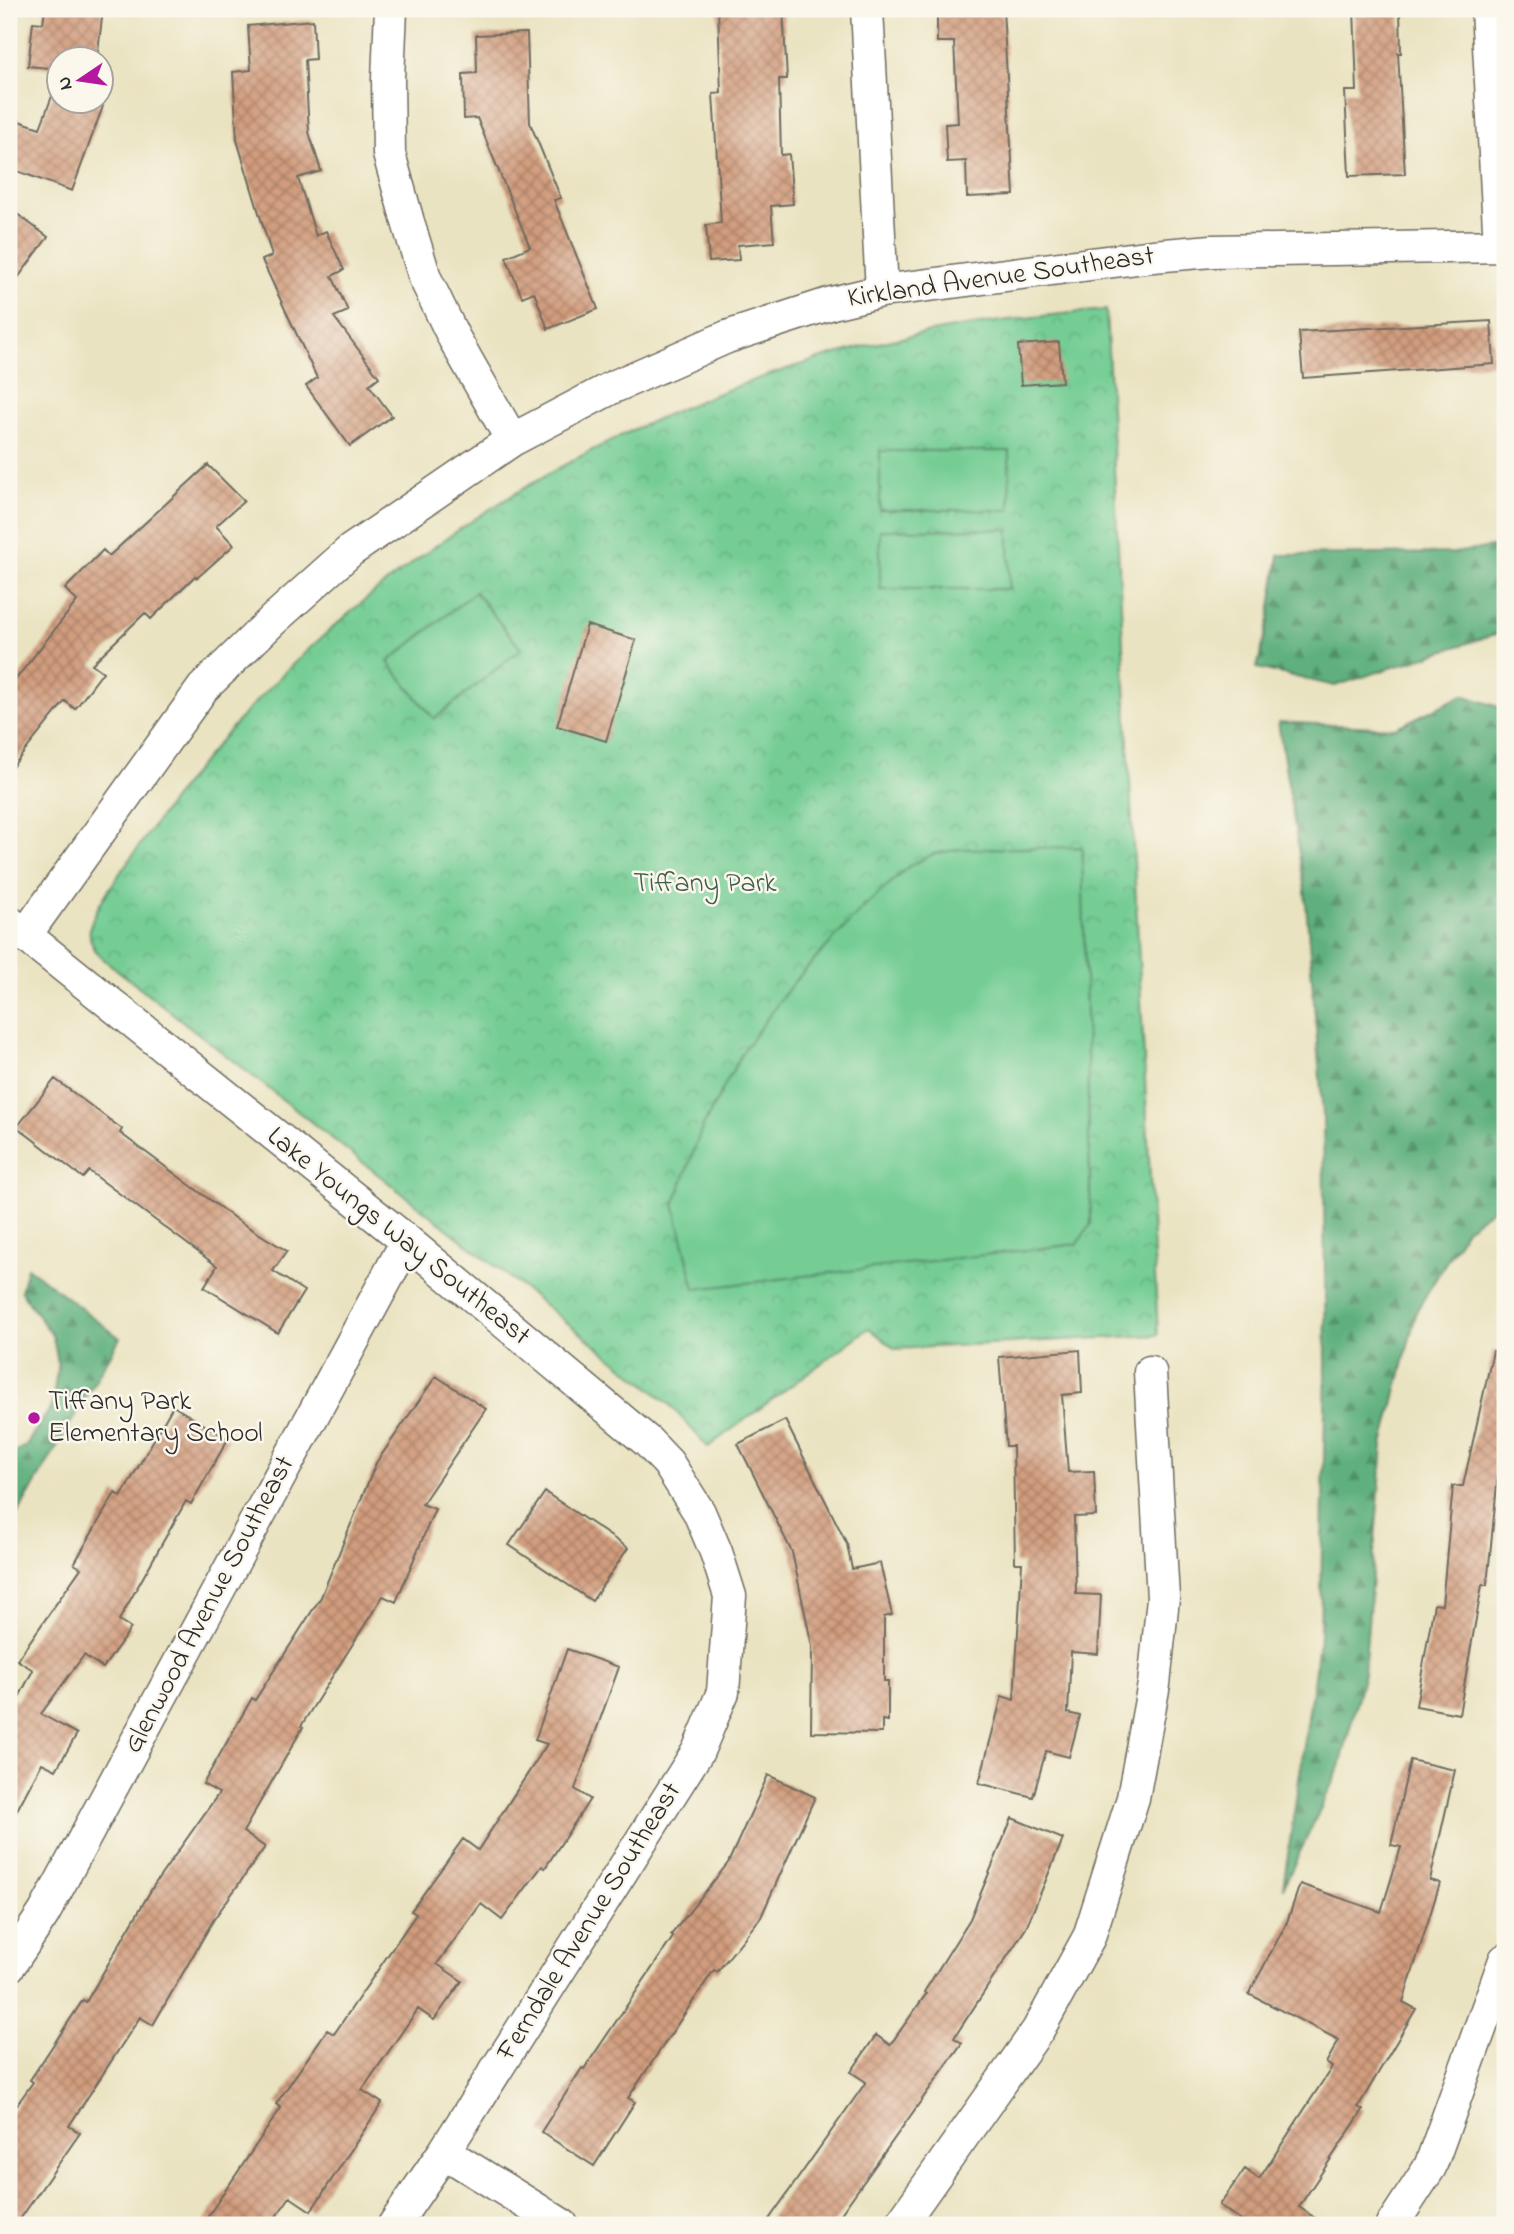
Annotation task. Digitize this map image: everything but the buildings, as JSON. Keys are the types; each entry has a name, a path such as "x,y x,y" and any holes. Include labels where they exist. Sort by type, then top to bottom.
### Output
{"street":[{"path":"391,9 389,154 408,222 425,278 454,338 512,440"},
{"path":"867,9 882,292"},
{"path":"1487,9 1503,246"},
{"name":"Kirkland Avenue Southeast","path":"17,928 203,688 273,620 351,551 512,440 611,388 727,337 832,303 882,292 1153,256 1212,251 1503,246"},
{"name":"Lake Youngs Way Southeast","path":"17,928 407,1241 649,1442 668,1463 699,1512 730,1596"},
{"name":"Glenwood Avenue Southeast","path":"9,1966 51,1901 407,1241"},
{"path":"900,2225 1038,2030 1089,1937 1133,1798 1154,1684 1163,1598 1150,1371"},
{"name":"Ferndale Avenue Southeast","path":"394,2225 444,2152 698,1751 723,1692 730,1596"},
{"path":"1392,2225 1430,2167 1505,1960"},
{"path":"444,2152 562,2225"}],"green space":[{"name":"Tiffany Park","path":"1106,310 1158,1335 895,1349 869,1328 708,1447 670,1405 649,1387 102,958 92,943 91,924 99,905 121,871 206,757 278,679 356,607 441,542 530,485 624,434 722,392 822,358 963,326"},
{"path":"880,451 1009,451 1010,510 880,510"},
{"path":"1009,529 1009,589 880,589 880,530"},
{"path":"1505,545 1505,631 1335,686 1257,668 1269,620 1279,555 1454,553"},
{"path":"475,592 521,649 434,719 388,662"},
{"path":"1463,695 1505,709 1505,1199 1466,1229 1417,1310 1383,1444 1364,1673 1340,1767 1283,1888 1320,1636 1326,1364 1323,1115 1305,891 1278,722 1395,728"},
{"path":"1082,847 1091,1224 1077,1244 695,1289 674,1205 702,1128 743,1051 793,983 861,910 909,866 933,854 961,849"},
{"path":"27,1267 120,1338 9,1529 9,1456 26,1445 52,1406 58,1363 53,1337 21,1291"}],"place":[{"name":"Tiffany Park Elementary School","path":"34,1418"}]}
